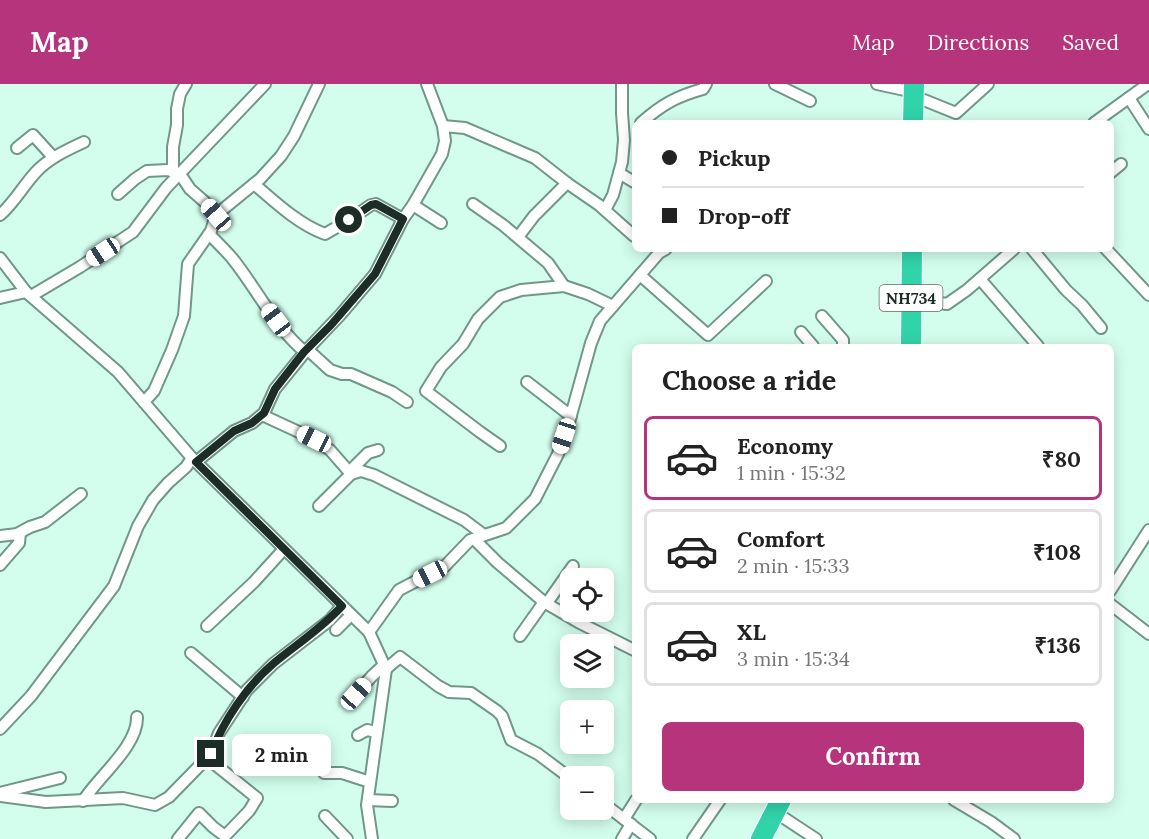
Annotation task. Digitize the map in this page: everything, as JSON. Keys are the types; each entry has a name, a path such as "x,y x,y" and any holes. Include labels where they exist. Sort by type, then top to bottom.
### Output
{"highway":[{"path":"914,90 914,120"},
{"name":"NH734","path":"910,344 912,252"},
{"path":"761,839 778,806"}],"street":[{"path":"186,84 180,94 173,147 177,173 216,215"},
{"path":"0,298 28,294 80,267 133,232 177,173 266,84"},
{"path":"144,402 154,391 184,316 188,264 209,234 216,215 254,184 281,156 294,136 319,84"},
{"path":"0,729 31,696 114,586 138,526 153,500 194,460 234,431 252,423 262,415 275,389 306,350 375,274 403,219 442,154 445,141 443,126 427,84"},
{"path":"605,210 613,195 619,173 624,140 622,84"},
{"path":"645,120 665,103 703,89 706,84"},
{"path":"775,84 810,101"},
{"path":"878,84 914,90 956,113 988,84"},
{"path":"1098,120 1148,84"},
{"path":"1129,98 1149,129"},
{"path":"443,126 465,128 535,158 605,210 632,234"},
{"path":"624,140 632,132"},
{"path":"17,148 33,135 53,158"},
{"path":"0,215 38,170 53,158 84,142"},
{"path":"1114,170 1121,164"},
{"path":"118,194 147,171 168,170 177,173"},
{"path":"619,173 632,181"},
{"path":"518,237 540,210 567,183"},
{"path":"254,184 285,210 325,234 376,204 403,219"},
{"path":"473,204 503,225 548,263 564,286"},
{"path":"413,205 441,223"},
{"path":"209,234 232,258 276,320 298,346 330,370 351,374 392,392 407,402"},
{"path":"911,299 947,304 967,290 1011,252"},
{"path":"1034,252 1101,328"},
{"path":"1109,252 1149,295"},
{"path":"369,632 399,590 445,566 470,540 506,528 535,499 558,454 591,343 600,321 640,275 652,253"},
{"path":"0,258 28,294 118,372 194,460 369,632 385,667 365,827 372,839"},
{"path":"640,275 708,335 766,281"},
{"path":"980,279 1036,344"},
{"path":"500,446 426,391 441,367 463,344 478,319 500,297 521,290 564,286 613,306"},
{"path":"822,316 843,340 843,344"},
{"path":"801,332 811,344"},
{"path":"527,382 571,416"},
{"path":"262,415 314,439 330,450 350,473"},
{"path":"319,506 368,453 378,450"},
{"path":"350,473 361,471 374,475 464,520 498,563 545,602 578,622 632,649"},
{"path":"0,536 17,534 45,522 81,494"},
{"path":"1114,585 1149,530"},
{"path":"0,565 19,543 20,532"},
{"path":"207,626 254,582 284,549"},
{"path":"520,636 573,566"},
{"path":"0,794 46,802 123,798 155,805 169,797 211,754 219,733 247,690 273,664 330,620 342,606"},
{"path":"1114,607 1149,634"},
{"path":"336,630 351,615"},
{"path":"190,653 243,697"},
{"path":"356,694 372,676 400,657 449,692 471,693 502,716 511,740 538,754 560,770"},
{"path":"83,801 91,788 131,741 137,717"},
{"path":"358,735 367,730 377,732"},
{"path":"178,839 199,813 225,836 249,811 257,798 207,758"},
{"path":"324,772 342,773 370,782"},
{"path":"0,794 60,778"},
{"path":"368,800 392,801"},
{"path":"622,839 635,803"},
{"path":"693,839 718,803"},
{"path":"959,803 1014,839"},
{"path":"778,806 816,839"},
{"path":"614,812 650,839"},
{"path":"325,816 347,839"}],"route":[{"path":"211,754 219,733 247,690 273,664 330,620 342,606 196,462 234,431 252,423 264,413 275,389 304,352 322,335 375,274 403,219 376,204 349,220"}]}
